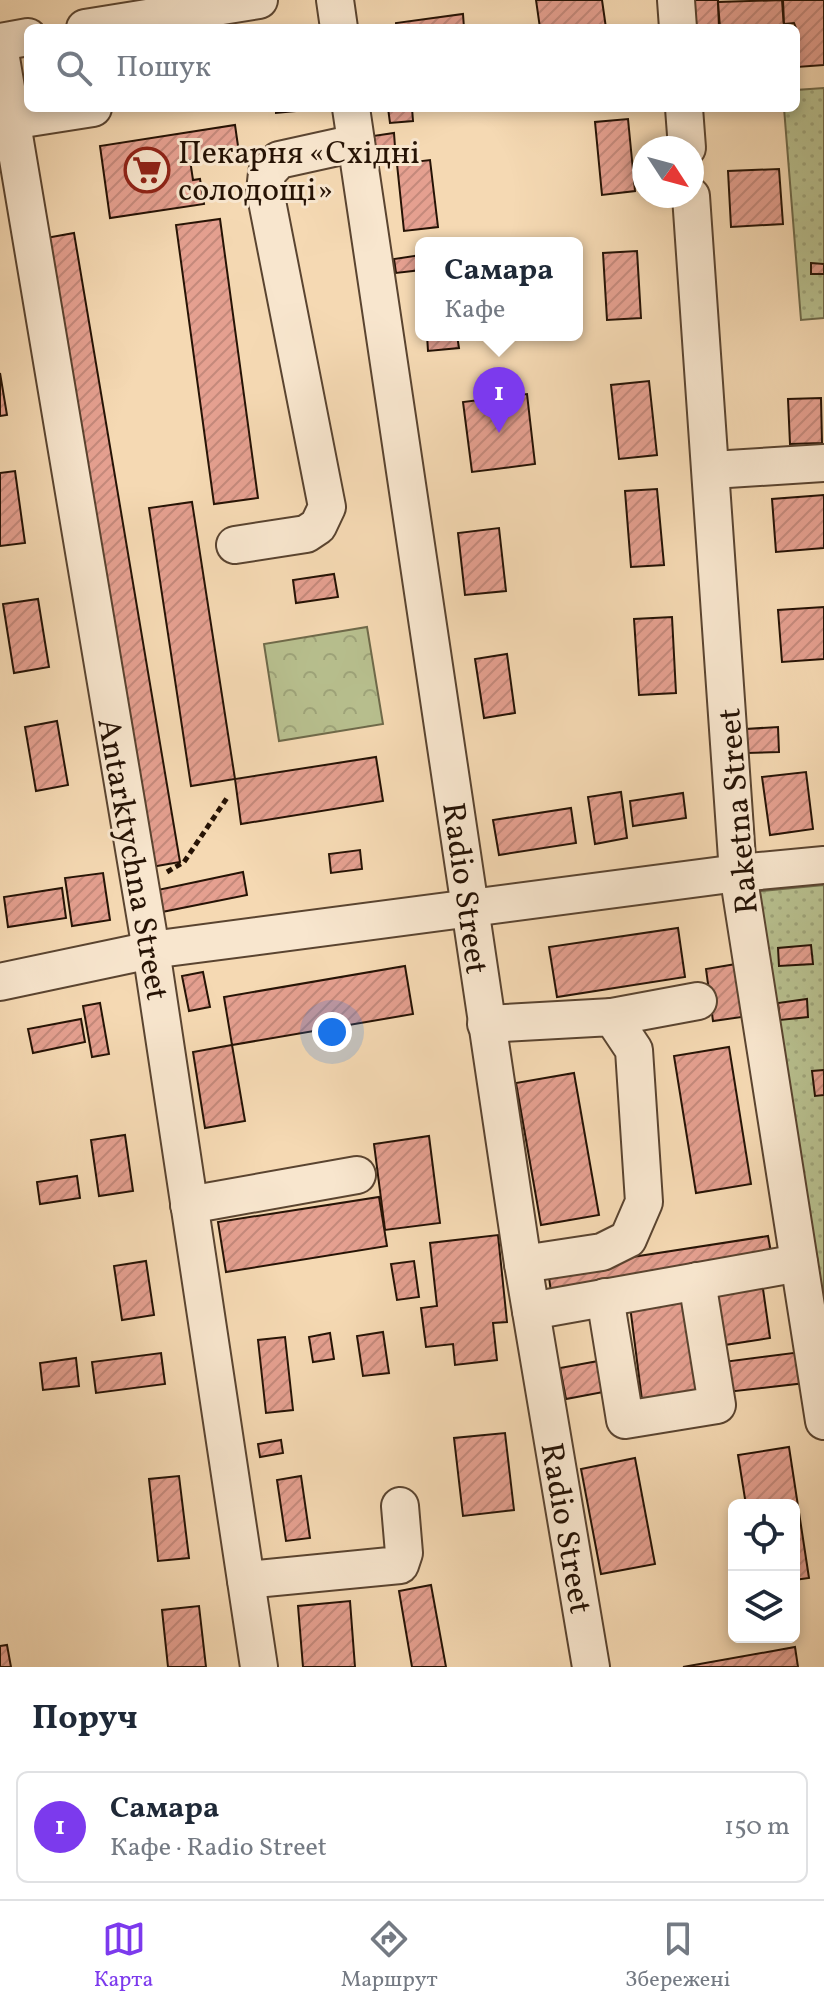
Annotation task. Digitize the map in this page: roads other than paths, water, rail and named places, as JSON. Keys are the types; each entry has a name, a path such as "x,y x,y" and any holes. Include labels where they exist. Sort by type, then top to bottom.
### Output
{"street":[{"path":"110,24 259,0"},
{"path":"335,0 338,24"},
{"path":"676,0 678,24"},
{"path":"0,42 24,38"},
{"name":"Antarktychna Street","path":"0,52 138,889 151,950 259,1667"},
{"path":"10,121 67,112"},
{"path":"684,112 686,136"},
{"path":"235,545 306,534 318,526 327,507 265,191 267,173 279,160 353,126"},
{"name":"Radio Street","path":"353,126 523,1264 591,1667"},
{"name":"Raketna Street","path":"692,208 738,873 824,1421"},
{"path":"712,470 824,463"},
{"path":"0,982 151,950 738,873 824,865"},
{"path":"486,1024 612,1017 698,1001"},
{"path":"523,1264 602,1252 628,1239 644,1202 634,1050 612,1017"},
{"path":"189,1205 357,1175"},
{"path":"531,1311 799,1263"},
{"path":"605,1297 625,1420 717,1405 697,1281"},
{"path":"246,1580 400,1565 404,1553 400,1506"}],"place":[{"name":"Пекарня «Східні солодощі»","path":"147,170"},
{"name":"Самара","path":"499,433"}]}
